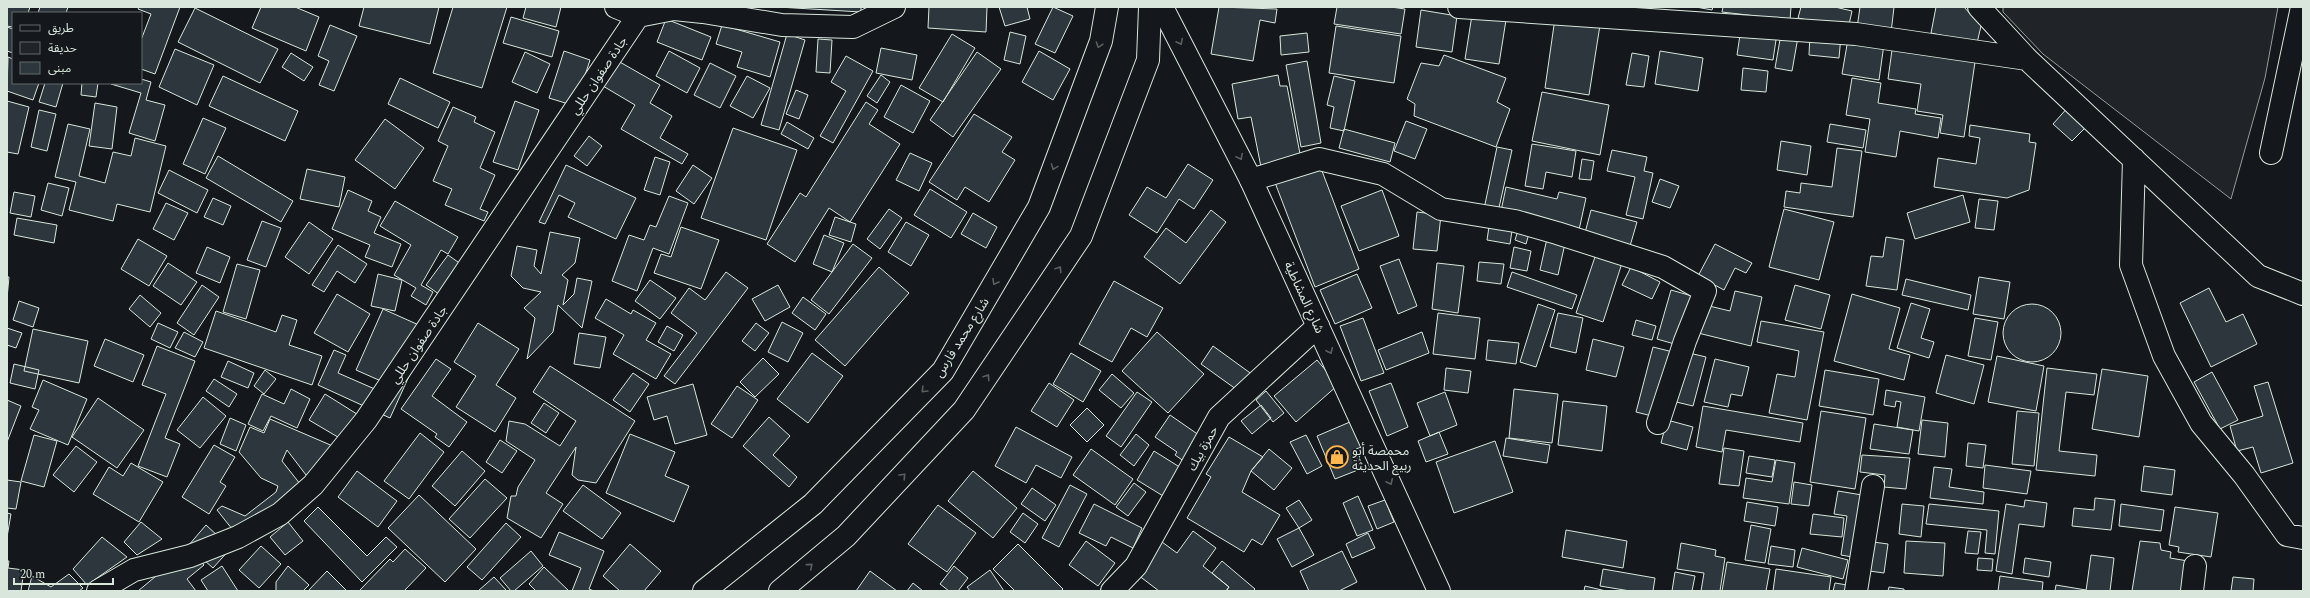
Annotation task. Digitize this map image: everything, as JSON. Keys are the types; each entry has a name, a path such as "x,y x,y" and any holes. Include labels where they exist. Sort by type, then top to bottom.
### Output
{"street":[{"path":"616,7 638,16 674,9 703,12 782,26 853,27 894,7"},
{"name":"شارع محمد فارس","path":"704,591 812,504 942,372 1039,207 1101,41 1107,7"},
{"path":"780,591 846,536 964,410 1081,236 1148,60 1150,7"},
{"name":"شارع المشاطية","path":"1162,7 1251,180 1439,591"},
{"path":"1459,7 1646,13 1856,34 2027,59"},
{"path":"1979,7 2027,59 2258,276 2303,294"},
{"path":"2271,153 2302,7"},
{"name":"جادة صفوان حللي","path":"98,591 134,570 190,556 238,537 280,514 313,485 366,420 638,16"},
{"path":"1251,180 1319,159 1383,174 1441,209 1515,221 1557,233 1663,267 1705,291 1685,341 1658,423"},
{"path":"2134,159 2131,265 2164,356 2201,423 2244,475 2287,535 2303,538"},
{"name":"حمزة بيك","path":"1112,591 1136,566 1219,417 1318,326"},
{"path":"1856,591 1873,486"},
{"path":"2192,591 2195,566"}],"green space":[{"path":"2003,7 2278,7 2265,78 2231,199 2043,54 2003,12"}],"building":[{"path":"7,7 30,7 28,12 12,12 12,27 7,26"},
{"path":"40,7 68,7 66,12 38,12"},
{"path":"139,7 180,7 155,74 142,69 142,37 151,14 138,9"},
{"path":"261,7 295,7 319,17 306,51 252,28"},
{"path":"364,7 439,7 430,44 359,26"},
{"path":"453,7 507,7 482,88 433,73"},
{"path":"526,7 561,7 556,27 523,18"},
{"path":"778,7 861,7 861,12"},
{"path":"929,7 987,7 986,32 928,28"},
{"path":"999,7 1027,7 1030,19 1005,26"},
{"path":"1053,7 1073,16 1055,53 1035,44"},
{"path":"1219,7 1277,9 1275,23 1260,20 1253,61 1211,54"},
{"path":"1337,7 1391,7 1405,9 1401,34 1334,24"},
{"path":"1626,7 1645,7 1645,10"},
{"path":"1696,7 1713,7 1712,10"},
{"path":"1723,7 1791,7 1790,20 1722,12"},
{"path":"1801,7 1835,7 1852,11 1848,29 1798,18"},
{"path":"1860,7 1894,7 1891,33 1857,28"},
{"path":"1936,7 1964,7 1981,26 1977,43 1931,33"},
{"path":"195,8 278,49 260,83 178,42"},
{"path":"1421,10 1457,16 1452,52 1416,47"},
{"path":"1472,15 1506,20 1499,64 1465,59"},
{"path":"511,17 559,31 552,57 503,43"},
{"path":"1555,18 1600,25 1589,95 1545,88"},
{"path":"666,19 711,37 702,60 657,42"},
{"path":"330,25 357,36 334,91 319,85 329,61 318,56"},
{"path":"722,25 780,42 770,77 737,67 742,52 716,44"},
{"path":"1336,26 1401,36 1394,83 1329,73"},
{"path":"7,27 12,29 12,53 7,51"},
{"path":"1741,28 1777,33 1773,60 1737,55"},
{"path":"1010,32 1026,36 1020,64 1004,60"},
{"path":"1307,33 1309,52 1281,55 1280,36"},
{"path":"787,34 805,40 779,130 761,125"},
{"path":"952,34 975,48 943,102 919,88"},
{"path":"1781,34 1798,37 1792,71 1775,68"},
{"path":"1810,34 1841,36 1839,58 1809,55"},
{"path":"818,39 832,40 830,73 816,72"},
{"path":"1848,39 1884,44 1879,80 1842,74"},
{"path":"881,48 917,55 912,80 876,73"},
{"path":"175,49 214,65 197,105 159,87"},
{"path":"1892,50 1975,62 1964,137 1940,133 1943,115 1917,111 1921,84 1888,79"},
{"path":"564,51 590,60 575,106 549,98"},
{"path":"669,51 700,68 687,93 656,76"},
{"path":"1039,51 1070,69 1053,100 1022,82"},
{"path":"1660,51 1703,58 1698,91 1655,84"},
{"path":"525,52 550,64 537,93 512,82"},
{"path":"977,52 1001,69 953,137 930,120"},
{"path":"291,53 313,67 304,81 282,67"},
{"path":"1632,53 1649,56 1644,87 1626,85"},
{"path":"1444,55 1506,78 1497,102 1510,109 1496,147 1414,116 1415,104 1407,99 1421,63 1439,66"},
{"path":"846,56 873,71 833,143 820,136 846,91 831,82"},
{"path":"8,57 12,59 12,84 39,84 33,100 7,91"},
{"path":"618,61 660,85 650,103 672,116 660,138 688,154 682,164 621,129 635,105 603,86"},
{"path":"1307,61 1321,143 1301,147 1286,65"},
{"path":"710,63 736,76 720,108 694,95"},
{"path":"1743,68 1768,71 1766,92 1741,90"},
{"path":"881,75 890,82 877,103 867,96"},
{"path":"1278,75 1280,86 1287,86 1301,159 1261,167 1251,117 1238,119 1232,84"},
{"path":"223,76 298,111 285,141 209,106"},
{"path":"747,76 770,88 753,118 730,106"},
{"path":"1334,76 1355,81 1344,131 1330,128 1334,107 1327,105"},
{"path":"400,78 450,102 438,128 388,104"},
{"path":"1852,78 1881,83 1878,103 1916,109 1915,114 1941,118 1938,138 1900,131 1896,157 1865,152 1870,119 1846,115"},
{"path":"142,79 151,82 146,100 165,105 155,141 129,133 141,93 111,84 142,84"},
{"path":"45,84 63,84 56,107 39,102"},
{"path":"82,84 98,84 96,97 81,95"},
{"path":"901,85 930,101 913,133 884,117"},
{"path":"796,90 808,95 799,119 786,114"},
{"path":"1542,92 1609,105 1600,155 1532,141"},
{"path":"7,101 29,107 18,154 7,152"},
{"path":"515,101 539,110 518,170 493,162"},
{"path":"866,102 878,110 869,124 900,144 850,222 829,208 795,262 767,244 800,193 806,197"},
{"path":"95,103 117,107 112,149 89,146"},
{"path":"2070,105 2090,123 2072,141 2053,124"},
{"path":"453,107 476,117 474,122 495,132 480,168 495,175 480,209 488,212 484,221 445,205 452,189 433,181 448,146 438,141"},
{"path":"39,110 56,114 47,151 31,147"},
{"path":"974,114 1012,137 1002,152 1015,160 989,202 965,187 957,200 929,182"},
{"path":"203,118 226,128 205,174 183,164"},
{"path":"385,119 424,148 395,189 355,160"},
{"path":"1406,121 1427,129 1415,159 1394,151"},
{"path":"787,122 814,138 808,149 781,134"},
{"path":"68,124 90,129 79,176 105,183 113,152 131,156 135,138 166,146 150,212 117,204 113,221 69,210 76,182 55,177"},
{"path":"1830,124 1866,130 1863,148 1827,142"},
{"path":"1970,125 2030,134 2029,142 2036,143 2029,190 2007,198 1934,187 1938,158 1976,164 1980,138 1969,136"},
{"path":"733,128 797,150 766,240 701,218"},
{"path":"1344,129 1395,143 1390,162 1339,148"},
{"path":"589,136 602,146 587,166 574,156"},
{"path":"1781,141 1811,146 1807,175 1777,170"},
{"path":"1532,144 1576,151 1572,177 1546,172 1543,189 1525,186"},
{"path":"1497,147 1512,150 1498,212 1484,209"},
{"path":"1837,148 1862,151 1853,217 1784,207 1786,191 1800,193 1801,183 1832,187"},
{"path":"1612,150 1647,157 1644,171 1653,173 1643,219 1626,215 1635,177 1607,171"},
{"path":"910,153 932,163 919,191 896,180"},
{"path":"218,156 293,201 281,222 206,178"},
{"path":"655,157 670,162 660,195 644,190"},
{"path":"1582,159 1594,161 1591,180 1579,179"},
{"path":"1319,163 1359,269 1315,287 1274,180"},
{"path":"1188,164 1213,180 1194,209 1179,199 1157,233 1129,215 1147,187 1166,198"},
{"path":"566,165 636,198 616,239 568,217 575,203 559,195 545,224 539,222"},
{"path":"693,165 712,178 694,204 676,191"},
{"path":"307,169 345,177 339,207 300,199"},
{"path":"169,170 208,190 197,213 158,193"},
{"path":"1660,179 1679,186 1670,208 1652,202"},
{"path":"48,183 69,188 62,216 41,210"},
{"path":"1506,187 1557,199 1559,192 1586,198 1579,230 1501,211"},
{"path":"930,189 967,212 951,238 914,215"},
{"path":"348,190 372,201 368,211 381,217 374,233 401,244 392,267 365,257 370,245 332,229"},
{"path":"1382,190 1399,236 1359,251 1341,206"},
{"path":"14,192 35,196 31,217 10,213"},
{"path":"1963,195 1970,222 1915,239 1907,213"},
{"path":"669,196 688,203 669,254 653,248 637,291 612,281 629,235 644,240 650,225 656,227"},
{"path":"213,198 231,206 223,225 204,217"},
{"path":"1979,199 1998,201 1994,230 1975,228"},
{"path":"395,201 458,237 448,254 441,250 421,285 433,292 426,305 411,296 416,288 394,275 411,245 380,226"},
{"path":"166,203 188,213 174,240 153,229"},
{"path":"889,209 902,218 880,249 867,239"},
{"path":"1784,209 1834,222 1819,280 1769,267"},
{"path":"1211,210 1226,222 1180,284 1144,257 1166,228 1186,243"},
{"path":"1591,210 1637,222 1630,246 1585,233"},
{"path":"1417,212 1441,215 1437,251 1413,249"},
{"path":"973,213 997,227 986,248 961,234"},
{"path":"835,217 856,224 851,242 829,235"},
{"path":"17,218 57,225 54,243 14,235"},
{"path":"1490,220 1513,224 1510,244 1487,240"},
{"path":"262,221 281,228 266,267 247,260"},
{"path":"309,222 333,239 309,274 285,257"},
{"path":"906,222 929,235 911,266 888,252"},
{"path":"681,227 719,240 701,289 654,273 661,254 671,257"},
{"path":"1519,227 1530,230 1526,244 1515,240"},
{"path":"550,232 580,238 575,263 562,275 568,280 563,305 574,294 577,278 592,281 582,328 558,305 553,332 527,359 535,318 524,308 541,292 523,288 511,276 517,246 537,250 534,266 541,274"},
{"path":"1548,234 1566,239 1558,275 1540,270"},
{"path":"824,235 844,243 832,272 813,264"},
{"path":"1886,237 1904,240 1897,290 1866,286 1871,256 1883,257"},
{"path":"138,239 167,256 149,286 121,269"},
{"path":"853,244 872,258 829,314 811,300"},
{"path":"1715,244 1752,263 1746,273 1735,268 1724,290 1698,276"},
{"path":"338,245 367,264 355,283 337,271 324,292 312,285"},
{"path":"207,247 230,257 220,283 196,273"},
{"path":"1514,247 1531,251 1527,271 1510,268"},
{"path":"1597,251 1623,260 1603,322 1576,313"},
{"path":"448,255 475,274 453,304 426,285"},
{"path":"1399,259 1417,306 1398,314 1380,266"},
{"path":"1479,262 1504,264 1501,284 1477,281"},
{"path":"168,263 197,282 181,305 153,286"},
{"path":"1437,263 1464,266 1458,313 1432,309"},
{"path":"237,264 260,270 246,319 223,312"},
{"path":"879,267 909,293 845,366 815,340"},
{"path":"1631,267 1660,282 1652,299 1622,285"},
{"path":"726,272 748,288 675,384 664,376 697,333 671,313 689,288 705,300"},
{"path":"1512,272 1577,295 1572,309 1507,287"},
{"path":"378,274 402,280 395,311 371,306"},
{"path":"1357,274 1372,308 1335,324 1320,290"},
{"path":"7,277 9,277 7,298"},
{"path":"1979,277 2010,282 2004,319 1973,314"},
{"path":"1906,279 1971,295 1968,310 1902,295"},
{"path":"650,280 676,298 660,319 635,301"},
{"path":"1114,281 1163,308 1147,337 1131,328 1112,362 1079,344"},
{"path":"202,285 219,297 194,335 177,323"},
{"path":"778,285 790,307 765,321 752,299"},
{"path":"1795,285 1830,295 1821,329 1785,320"},
{"path":"2209,288 2226,322 2243,314 2257,344 2211,367 2180,303"},
{"path":"1671,290 1692,296 1678,345 1657,339"},
{"path":"1735,291 1762,297 1751,346 1698,333 1705,305 1730,311"},
{"path":"337,294 370,314 348,352 314,333"},
{"path":"1852,294 1900,308 1889,349 1910,355 1904,380 1834,361"},
{"path":"140,295 161,313 150,327 129,309"},
{"path":"803,297 826,314 815,330 792,313"},
{"path":"606,299 631,314 633,310 656,323 646,340 671,354 656,379 613,354 624,335 595,318"},
{"path":"19,301 39,308 33,327 13,320"},
{"path":"1911,303 1930,309 1921,338 1934,342 1929,358 1897,348"},
{"path":"1538,304 1555,310 1536,367 1520,362"},
{"path":"2032,304 2048,309 2056,317 2061,333 2056,349 2048,357 2032,362 2016,357 2008,349 2003,333 2008,317 2016,309"},
{"path":"383,309 430,330 390,418 318,385 334,350 346,355 338,373 377,390 381,381 356,370"},
{"path":"216,311 276,332 282,315 297,320 289,345 322,356 312,385 204,348"},
{"path":"1438,313 1480,318 1475,359 1433,354"},
{"path":"1558,313 1583,318 1576,353 1550,347"},
{"path":"1363,318 1384,373 1361,381 1340,326"},
{"path":"1975,318 1998,322 1991,360 1968,356"},
{"path":"1636,320 1656,326 1652,340 1632,335"},
{"path":"1761,321 1824,332 1807,420 1769,413 1777,374 1795,377 1799,351 1757,342"},
{"path":"782,322 803,333 788,362 768,352"},
{"path":"158,323 178,332 170,348 151,339"},
{"path":"478,323 519,349 496,385 516,398 495,432 456,407 476,376 454,362"},
{"path":"756,323 769,333 755,351 742,341"},
{"path":"667,326 683,335 674,351 658,342"},
{"path":"7,328 22,333 16,348 7,345"},
{"path":"33,329 88,341 79,383 24,371"},
{"path":"184,332 203,342 195,357 175,348"},
{"path":"1157,332 1204,374 1168,413 1122,371"},
{"path":"1422,332 1429,353 1386,370 1378,350"},
{"path":"579,333 606,337 600,368 574,364"},
{"path":"105,339 144,355 133,382 94,366"},
{"path":"1593,339 1624,347 1616,377 1586,370"},
{"path":"1488,340 1519,343 1516,364 1486,360"},
{"path":"157,346 195,361 165,438 180,444 167,477 138,466 166,394 142,385"},
{"path":"1213,346 1253,375 1240,392 1201,364"},
{"path":"1653,347 1673,352 1656,417 1636,412"},
{"path":"1685,352 1706,357 1693,406 1672,401"},
{"path":"812,353 843,376 808,423 777,399"},
{"path":"1071,353 1101,371 1083,402 1053,384"},
{"path":"1946,355 1984,365 1974,404 1936,393"},
{"path":"1997,356 2044,366 2036,411 1988,402"},
{"path":"763,358 779,374 755,397 740,382"},
{"path":"436,359 451,369 432,396 467,422 449,447 435,437 437,434 401,409"},
{"path":"1715,359 1749,367 1742,396 1731,394 1728,407 1704,402"},
{"path":"1317,360 1338,385 1296,422 1274,396"},
{"path":"228,361 254,373 248,388 221,377"},
{"path":"14,364 39,370 35,389 10,383"},
{"path":"550,366 635,421 596,483 578,480 572,475 576,447 546,493 563,504 541,538 507,518 511,496 516,496 518,487 535,460 506,441 509,421 525,424 560,446 576,421 533,392"},
{"path":"1446,368 1471,371 1468,393 1444,390"},
{"path":"2047,368 2097,374 2094,395 2066,392 2059,451 2097,455 2095,476 2036,470"},
{"path":"2102,369 2148,376 2139,437 2092,429"},
{"path":"265,370 276,379 264,394 254,386"},
{"path":"1825,370 1879,379 1873,415 1819,406"},
{"path":"2212,372 2238,420 2220,429 2194,382"},
{"path":"633,373 649,384 630,412 613,400"},
{"path":"1112,374 1134,393 1121,408 1099,390"},
{"path":"214,379 237,394 229,407 206,391"},
{"path":"43,380 87,399 68,445 30,429 39,410 32,407"},
{"path":"2268,382 2293,463 2261,473 2253,447 2237,451 2230,426 2263,416 2254,386"},
{"path":"1049,383 1074,400 1057,427 1031,411"},
{"path":"1391,383 1408,427 1387,436 1369,391"},
{"path":"693,384 707,435 675,444 667,416 654,420 647,397"},
{"path":"737,386 758,400 732,438 711,424"},
{"path":"291,389 310,399 297,428 271,416 263,431 248,424 262,394 284,404"},
{"path":"1514,389 1558,394 1552,443 1509,438"},
{"path":"1886,390 1925,397 1919,431 1897,427 1901,402 1896,401 1895,407 1884,405"},
{"path":"1266,391 1284,413 1273,422 1256,400"},
{"path":"1137,392 1152,402 1121,447 1106,436"},
{"path":"1445,392 1457,425 1430,436 1417,403"},
{"path":"325,394 368,421 353,446 309,420"},
{"path":"203,397 226,416 200,448 177,430"},
{"path":"98,398 144,430 117,468 72,437"},
{"path":"7,400 21,406 7,442"},
{"path":"1563,401 1607,406 1602,451 1558,445"},
{"path":"544,403 559,413 546,433 531,423"},
{"path":"1261,405 1271,418 1252,434 1241,421"},
{"path":"1703,406 1803,423 1800,442 1726,430 1722,452 1696,447"},
{"path":"1087,408 1104,425 1087,442 1070,425"},
{"path":"1821,411 1866,418 1855,489 1810,482"},
{"path":"2017,411 2039,413 2034,466 2012,464"},
{"path":"1170,415 1206,440 1188,464 1175,455 1177,452 1155,437"},
{"path":"769,417 790,436 773,455 797,477 789,487 743,446"},
{"path":"230,418 246,425 236,451 220,444"},
{"path":"270,419 342,450 319,481 306,475 287,450 282,461 308,494 244,544 217,510 222,506 245,516 276,492 278,486 261,478 239,452 250,427 264,433"},
{"path":"1357,419 1367,445 1356,449 1363,468 1335,479 1317,436"},
{"path":"1667,420 1693,427 1687,450 1661,443"},
{"path":"1922,420 1948,423 1945,457 1918,454"},
{"path":"1874,424 1913,430 1909,454 1870,449"},
{"path":"1016,427 1072,457 1061,478 1036,465 1026,483 995,466"},
{"path":"1439,432 1448,454 1426,462 1418,441"},
{"path":"420,433 444,452 409,499 384,481"},
{"path":"630,434 675,452 665,476 689,486 674,522 606,493"},
{"path":"1136,434 1149,445 1134,466 1120,455"},
{"path":"34,435 57,441 44,487 21,481"},
{"path":"1306,435 1322,466 1307,474 1290,442"},
{"path":"1229,437 1263,457 1251,471 1242,492 1280,515 1262,545 1252,539 1244,552 1187,518 1211,477 1206,474"},
{"path":"1506,438 1550,445 1547,463 1503,456"},
{"path":"500,440 517,451 502,473 486,462"},
{"path":"1495,441 1513,492 1454,513 1436,462"},
{"path":"1968,443 1986,445 1983,468 1966,466"},
{"path":"214,445 235,457 220,482 226,486 209,514 182,497"},
{"path":"76,446 97,462 74,492 53,475"},
{"path":"1724,448 1744,451 1739,486 1719,484"},
{"path":"1091,449 1133,479 1115,505 1073,475"},
{"path":"1269,449 1292,468 1274,490 1251,471"},
{"path":"462,451 485,471 455,506 432,486"},
{"path":"1154,451 1186,471 1168,499 1137,480"},
{"path":"1862,455 1910,458 1906,489 1884,487 1885,475 1860,472"},
{"path":"1749,456 1775,460 1772,477 1746,473"},
{"path":"1776,460 1795,463 1789,504 1743,498 1746,478 1772,482"},
{"path":"131,463 163,482 139,522 93,494 109,467 123,476"},
{"path":"1985,465 2031,471 2027,494 1983,488"},
{"path":"2144,466 2175,470 2172,495 2141,491"},
{"path":"1934,467 1952,469 1949,487 1984,492 1983,504 1930,498"},
{"path":"357,471 397,501 378,527 338,497"},
{"path":"973,471 1017,508 993,538 948,501"},
{"path":"485,479 507,498 470,538 449,519"},
{"path":"7,480 21,482 16,509 7,508"},
{"path":"1794,482 1812,485 1809,506 1791,504"},
{"path":"1134,483 1146,492 1128,516 1116,507"},
{"path":"583,485 621,513 602,539 563,511"},
{"path":"1070,485 1087,494 1059,547 1042,538"},
{"path":"1032,488 1056,505 1045,521 1021,504"},
{"path":"1838,491 1868,496 1858,558 1841,555 1847,516 1834,514"},
{"path":"419,495 476,549 445,582 388,528"},
{"path":"1358,496 1373,530 1357,536 1343,503"},
{"path":"2095,498 2115,500 2111,530 2072,526 2074,508 2094,510"},
{"path":"1299,500 1312,520 1299,528 1286,508"},
{"path":"1385,500 1394,522 1377,529 1368,506"},
{"path":"2025,500 2047,503 2044,527 2019,524 2012,574 1996,571 2006,504 2024,507"},
{"path":"1747,502 1778,507 1775,526 1744,521"},
{"path":"1094,504 1142,528 1133,548 1111,537 1106,546 1079,533"},
{"path":"1902,504 1924,506 1921,537 1899,534"},
{"path":"1929,504 1999,511 1995,554 1985,553 1987,530 1926,524"},
{"path":"2121,504 2164,510 2161,531 2119,526"},
{"path":"938,505 976,533 947,572 908,544"},
{"path":"318,507 367,556 386,537 397,547 362,582 304,521"},
{"path":"2175,507 2218,513 2211,557 2178,552 2179,547 2169,545"},
{"path":"7,513 11,514 7,537"},
{"path":"1023,513 1038,524 1025,543 1010,532"},
{"path":"1813,514 1844,518 1842,537 1810,534"},
{"path":"141,522 162,539 137,555 124,542"},
{"path":"288,522 303,541 285,555 270,537"},
{"path":"506,523 521,537 482,580 467,567"},
{"path":"206,525 231,548 213,568 188,546"},
{"path":"1751,525 1771,529 1765,563 1745,560"},
{"path":"1299,528 1314,555 1292,567 1277,539"},
{"path":"1566,530 1627,541 1623,568 1562,557"},
{"path":"1193,531 1216,548 1203,566 1229,587 1226,591 1159,591 1138,575 1162,542 1177,553"},
{"path":"1968,531 1981,532 1978,554 1965,553"},
{"path":"559,532 604,551 589,589 594,591 572,591 581,568 549,555"},
{"path":"1368,533 1375,548 1352,558 1346,544"},
{"path":"102,537 127,557 87,585 73,569"},
{"path":"1086,541 1115,563 1098,586 1069,565"},
{"path":"1866,541 1888,544 1884,573 1862,570"},
{"path":"1906,541 1945,543 1943,576 1904,573"},
{"path":"2140,541 2160,543 2161,550 2171,552 2170,558 2188,561 2183,591 2132,591"},
{"path":"1681,543 1716,550 1715,556 1725,558 1720,591 1701,591 1704,573 1677,569"},
{"path":"630,544 661,571 644,591 620,591 603,576"},
{"path":"1018,544 1063,589 1061,591 1015,591 993,569"},
{"path":"261,546 281,564 259,588 239,570"},
{"path":"1771,546 1795,550 1793,567 1768,564"},
{"path":"1802,548 1848,560 1843,579 1797,567"},
{"path":"405,549 426,568 404,591 359,591 390,559 393,562"},
{"path":"531,551 543,566 514,591 511,591 500,578"},
{"path":"1342,551 1357,582 1339,591 1309,591 1300,571"},
{"path":"2091,555 2114,558 2110,591 2086,591"},
{"path":"197,556 204,565 187,579 196,591 138,591 179,557"},
{"path":"1978,558 1993,559 1992,571 1977,570"},
{"path":"2025,558 2051,562 2049,577 2023,573"},
{"path":"7,561 9,561 8,568 24,570 21,591 7,591"},
{"path":"1222,561 1255,589 1253,591 1226,591 1229,587 1212,573"},
{"path":"1727,562 1770,569 1766,591 1722,591"},
{"path":"222,566 238,591 208,591 201,580"},
{"path":"288,566 309,585 303,591 276,591 276,582"},
{"path":"954,566 968,578 958,591 949,591 940,584"},
{"path":"544,567 569,591 536,591 529,584"},
{"path":"1603,569 1655,578 1653,591 1630,591 1600,586"},
{"path":"1776,569 1831,577 1829,591 1773,591"},
{"path":"990,570 1004,591 970,591 967,587"},
{"path":"327,571 347,591 308,591"},
{"path":"870,571 897,591 856,591"},
{"path":"1675,572 1695,576 1692,591 1672,591"},
{"path":"69,574 83,588 79,591 28,591 32,576 51,587"},
{"path":"2000,576 2043,582 2042,591 1998,591"},
{"path":"494,577 507,591 478,591"},
{"path":"2233,577 2254,579 2253,591 2231,591"},
{"path":"913,583 923,591 907,591"},
{"path":"1835,583 1853,586 1852,591 1833,591"},
{"path":"2056,585 2086,590 2086,591 2055,591"},
{"path":"1585,586 1606,591 1584,591"},
{"path":"1889,587 1904,589 1904,591 1888,591"}],"place":[{"name":"محمصة أبو ربيع الحديثة","path":"1337,457"}]}
